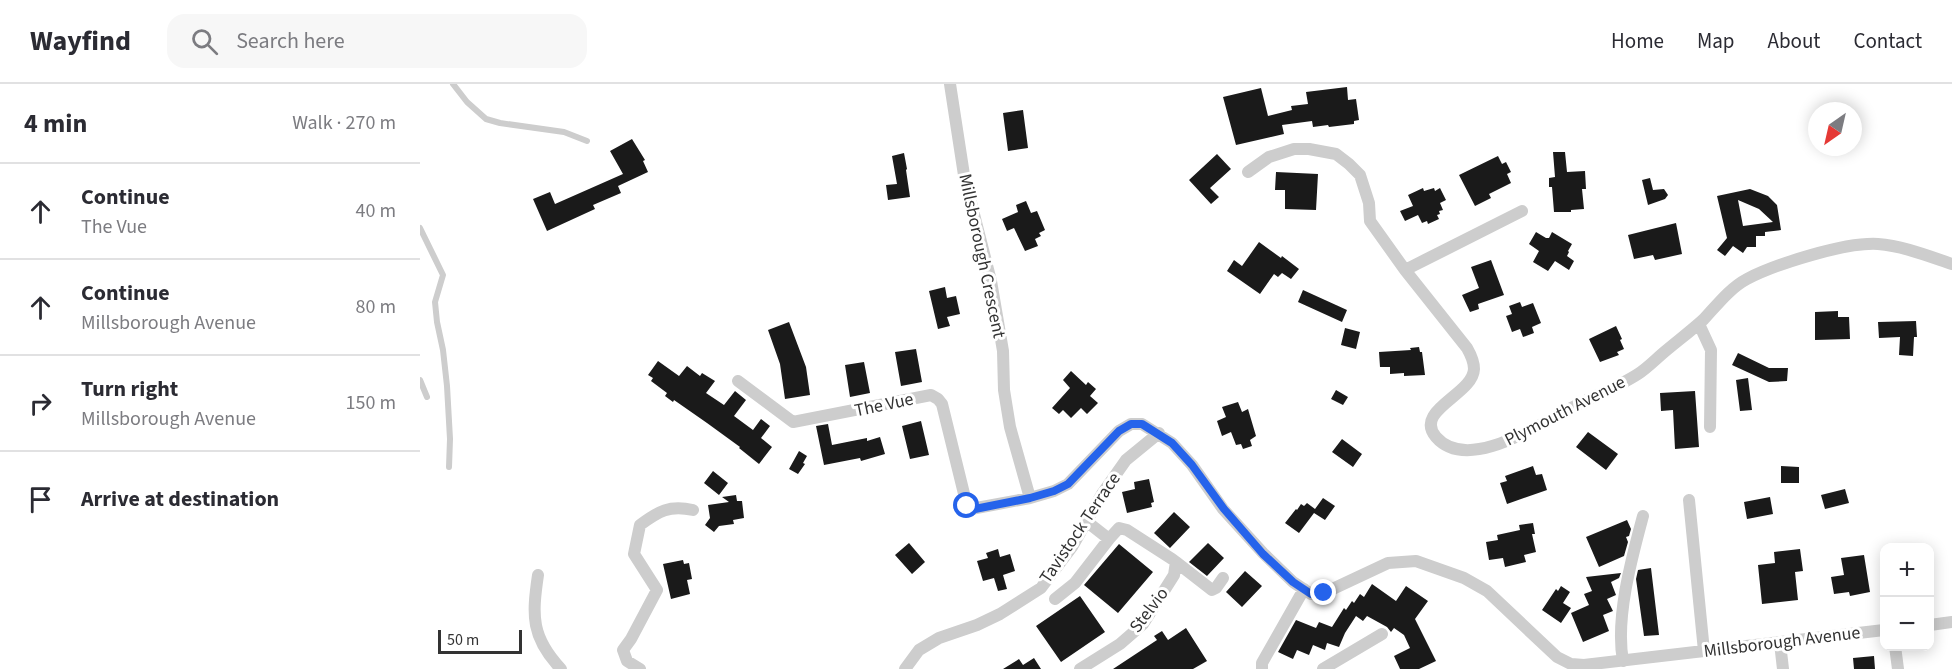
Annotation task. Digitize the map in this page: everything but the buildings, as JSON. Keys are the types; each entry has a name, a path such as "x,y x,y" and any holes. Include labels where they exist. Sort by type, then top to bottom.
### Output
{"street":[{"name":"Millsborough Crescent","path":"950,84 964,175 992,281 1010,427 1030,498"},
{"name":"Plymouth Avenue","path":"1248,172 1269,157 1294,149 1310,149 1336,154 1360,175 1369,203 1370,221 1473,359 1474,371 1471,380 1441,406 1431,420 1431,428 1436,436 1453,447 1465,449 1495,446 1517,437 1638,374 1699,324 1735,288 1748,279 1827,251 1856,245 1876,244 1912,251 1952,264"},
{"path":"1406,270 1521,211"},
{"path":"1699,324 1711,350 1710,427"},
{"name":"The Vue","path":"738,381 788,420 797,422 931,395 942,404 967,506 975,509 1030,498"},
{"path":"1030,498 1068,484 1119,431 1131,424 1142,424 1172,443 1263,554 1293,582 1304,589 1262,663 1262,669"},
{"name":"Tavistock Terrace","path":"905,669 919,650 939,638 977,626 1041,588 1072,547 1086,520 1126,460 1159,434"},
{"path":"1689,500 1704,651"},
{"path":"640,669 627,661 623,650 657,590 634,554 640,525 659,511 679,507 693,510"},
{"path":"1623,661 1622,626 1629,568 1643,516"},
{"path":"1086,520 1109,539"},
{"path":"1055,598 1075,583 1119,528 1176,562 1212,590 1223,578"},
{"name":"Millsborough Avenue","path":"1304,589 1311,594 1324,593 1388,563 1416,561 1464,578 1487,591 1557,657 1582,667 1880,630"},
{"name":"Stelvio","path":"1080,669 1120,644 1143,624 1173,575 1176,562"},
{"path":"538,575 534,604 537,634 548,655 561,669"},
{"path":"1934,624 1952,622"},
{"path":"1323,669 1382,634"},
{"path":"1780,643 1783,669"},
{"path":"1896,651 1898,669"}],"lane":[{"path":"453,84 467,102 486,119 564,132 586,141"},
{"path":"420,228 443,275 435,302 447,386 449,467"},
{"path":"420,380 427,397"}],"route":[{"path":"967,506 975,509 1054,491 1068,484 1119,431 1131,424 1142,424 1172,443 1263,554 1293,582 1311,594 1324,593"}]}
